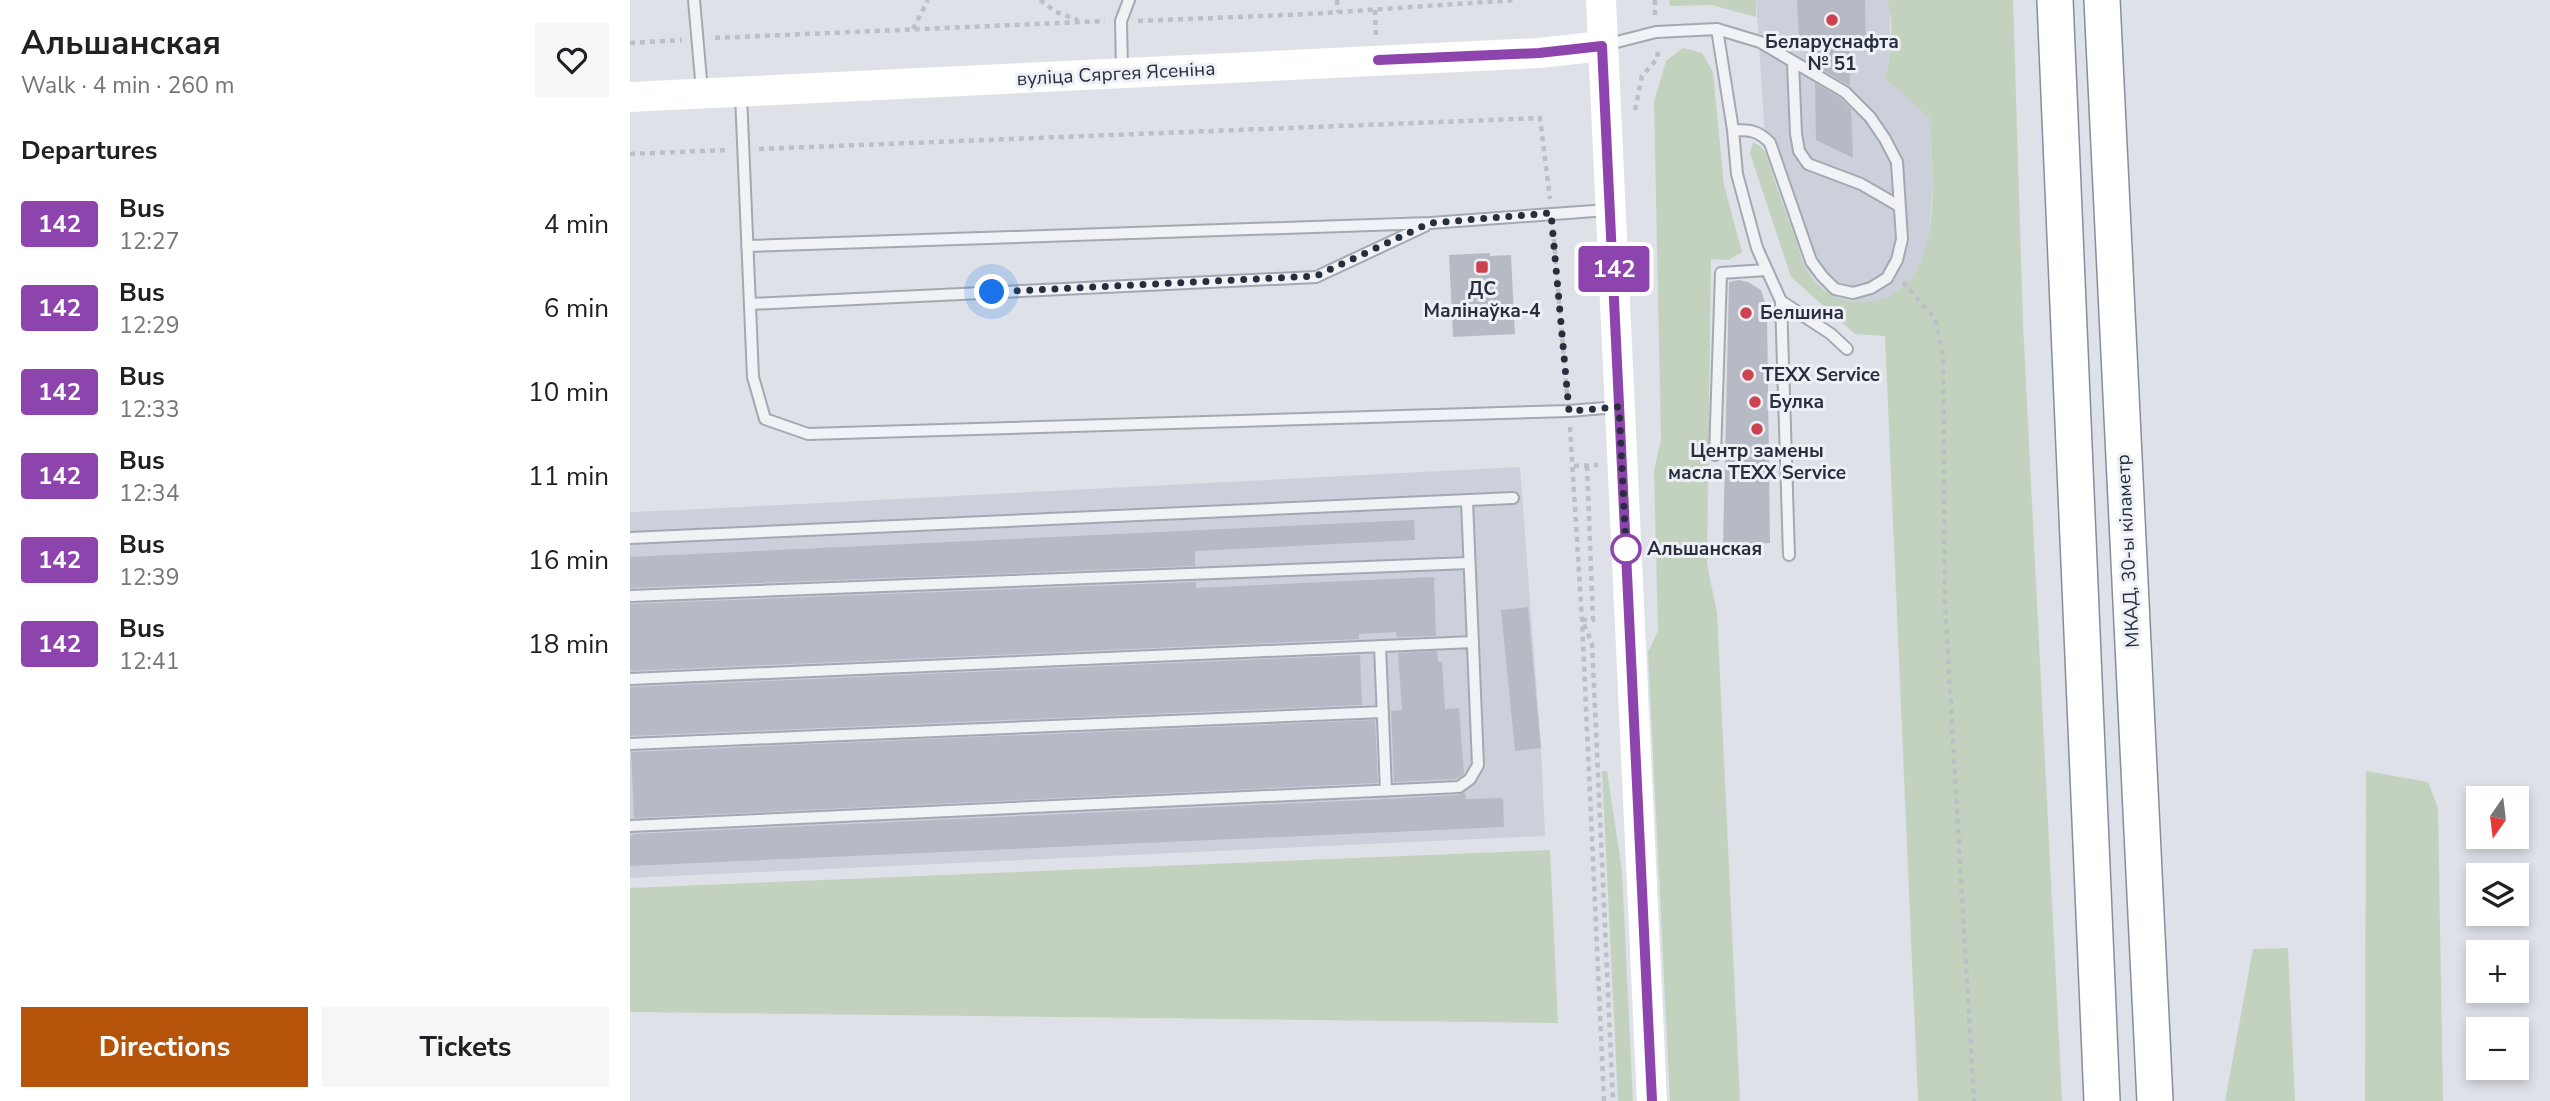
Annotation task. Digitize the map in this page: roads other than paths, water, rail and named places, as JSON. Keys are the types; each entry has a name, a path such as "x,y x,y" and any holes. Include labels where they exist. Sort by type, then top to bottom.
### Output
{"highway":[{"path":"2055,0 2102,1101"},
{"name":"МКАД, 30-ы кіламетр","path":"2102,0 2155,1101"}],"main road":[{"path":"1601,0 1652,1101"},
{"name":"вуліца Сяргея Ясеніна","path":"630,97 1539,53 1602,46"}],"lane":[{"path":"694,0 702,94"},
{"path":"1122,74 1121,21 1129,0"},
{"path":"1602,46 1656,32 1717,29 1760,42 1845,92 1870,117 1897,162 1902,239 1897,260 1887,278 1871,288 1853,293 1835,289 1811,261 1770,143 1762,134 1754,131 1733,130"},
{"path":"1717,29 1737,174 1757,248 1781,301 1789,555"},
{"path":"1793,63 1796,134 1799,151 1808,164 1861,184 1899,206"},
{"path":"741,92 753,377 765,419 808,434 1569,411 1619,407"},
{"path":"747,246 1430,223 1611,209"},
{"path":"750,304 1316,276 1430,223"},
{"path":"1715,456 1721,273 1766,270"},
{"path":"1781,301 1831,334 1847,349"},
{"path":"630,538 1513,498"},
{"path":"630,827 1459,787 1470,779 1478,765 1466,501"},
{"path":"630,596 1469,563"},
{"path":"630,679 1473,642"},
{"path":"1380,646 1386,791"},
{"path":"630,744 1383,712"}],"place":[{"name":"Беларуснафта № 51","path":"1832,20"},
{"name":"ДС Малінаўка-4","path":"1482,267"},
{"name":"Белшина","path":"1746,313"},
{"name":"TEXX Service","path":"1748,375"},
{"name":"Булка","path":"1755,402"},
{"name":"Центр замены масла TEXX Service","path":"1757,429"},
{"name":"Альшанская","path":"1626,549"}]}
